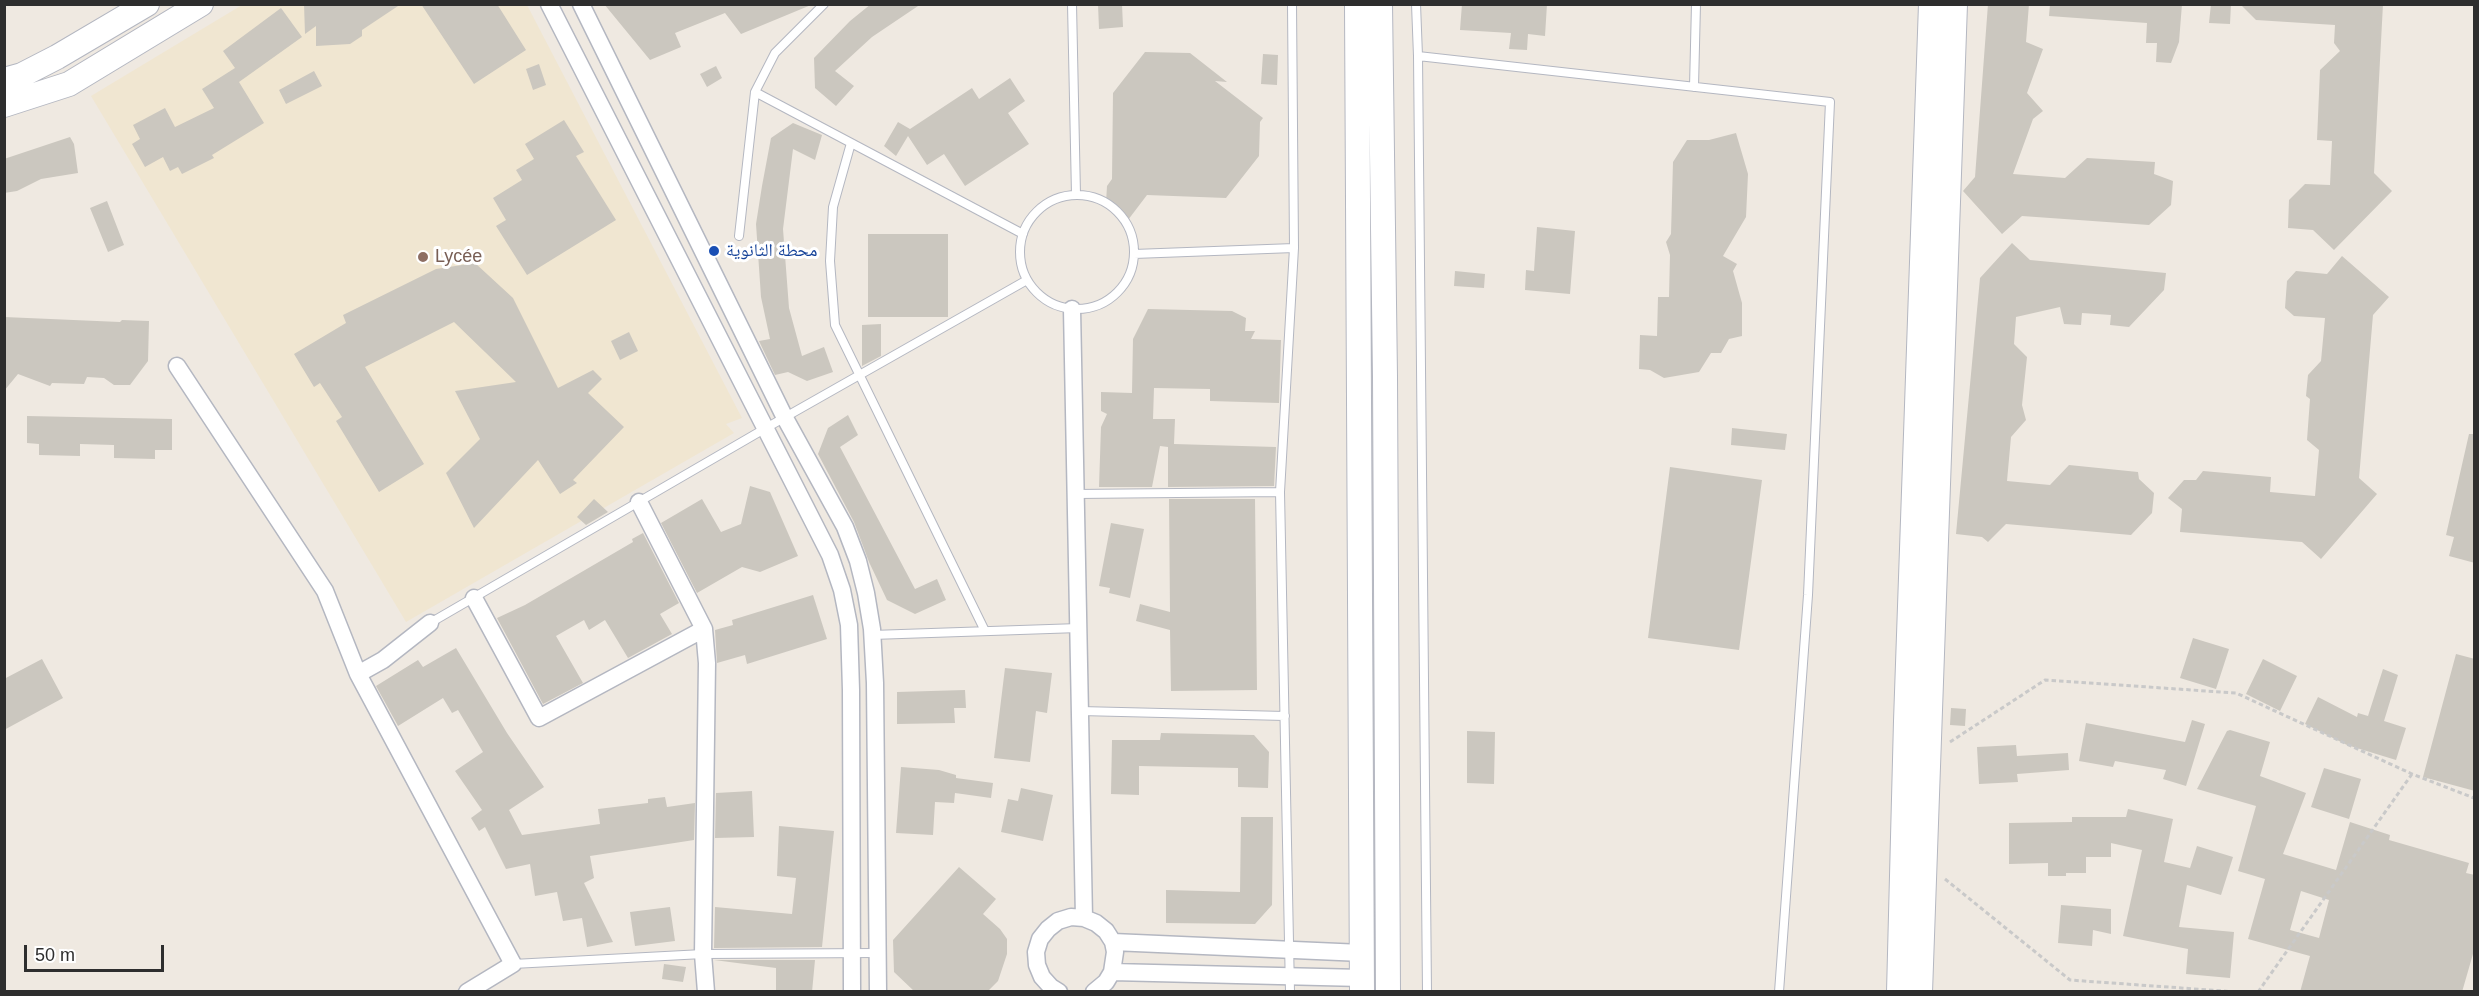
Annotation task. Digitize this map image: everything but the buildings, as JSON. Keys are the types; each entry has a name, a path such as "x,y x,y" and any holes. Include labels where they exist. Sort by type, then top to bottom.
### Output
{"street":[{"path":"4,80 22,75 57,57 147,4"},
{"path":"4,105 69,84 201,4"},
{"path":"549,4 830,555 842,590 849,625 851,690 852,992"},
{"path":"581,4 785,418 845,527 858,561 866,593 872,635 875,683 878,992"},
{"path":"1112,972 1290,984 1362,985 1357,4"},
{"path":"1380,4 1385,377 1388,992"},
{"path":"1899,992 1931,4"},
{"path":"1920,992 1955,4"},
{"path":"1072,309 1084,918"},
{"path":"177,366 325,591 358,674 513,964 467,992"},
{"path":"639,502 704,629 707,663 703,954 706,992"},
{"path":"474,598 539,718 704,629"},
{"path":"358,674 383,660 430,623"},
{"path":"1059,992 1042,977 1037,965 1036,952 1040,939 1048,929 1058,921 1071,917 1096,922 1113,942 1115,962 1112,972 1106,982 1094,992"},
{"path":"1113,942 1362,952"}],"lane":[{"path":"739,236 755,92 774,53 824,4"},
{"path":"1072,4 1076,195"},
{"path":"1290,984 1280,492 1294,248 1292,4"},
{"path":"1416,4 1427,992"},
{"path":"1694,87 1696,4"},
{"path":"1418,56 1830,102 1808,595 1779,992"},
{"path":"755,92 1023,234"},
{"path":"851,142 833,207 830,261 835,325 985,631"},
{"path":"1076,195 1094,198 1111,206 1124,219 1132,236 1134,254 1131,272 1122,288 1108,300 1091,308 1072,309 1054,304 1039,295 1027,280 1021,265 1020,250 1023,234 1031,218 1043,206 1058,198 1076,195"},
{"path":"1134,254 1294,248"},
{"path":"430,623 1027,280"},
{"path":"1076,494 1280,492"},
{"path":"872,635 1078,628"},
{"path":"1080,711 1285,716"},
{"path":"513,964 703,954 877,953"}],"path":[{"path":"1929,756 2045,680 2236,693 2412,774 2475,798"},
{"path":"2258,992 2412,774"},
{"path":"1925,862 2070,980 2237,992"}],"shaded area":[{"name":"Lycée","path":"242,5 527,5 742,418 726,424 734,433 406,622 91,96"}],"place":[{"name":"محطة الثانوية","path":"714,251"},
{"name":"Lycée","path":"423,257"}]}
